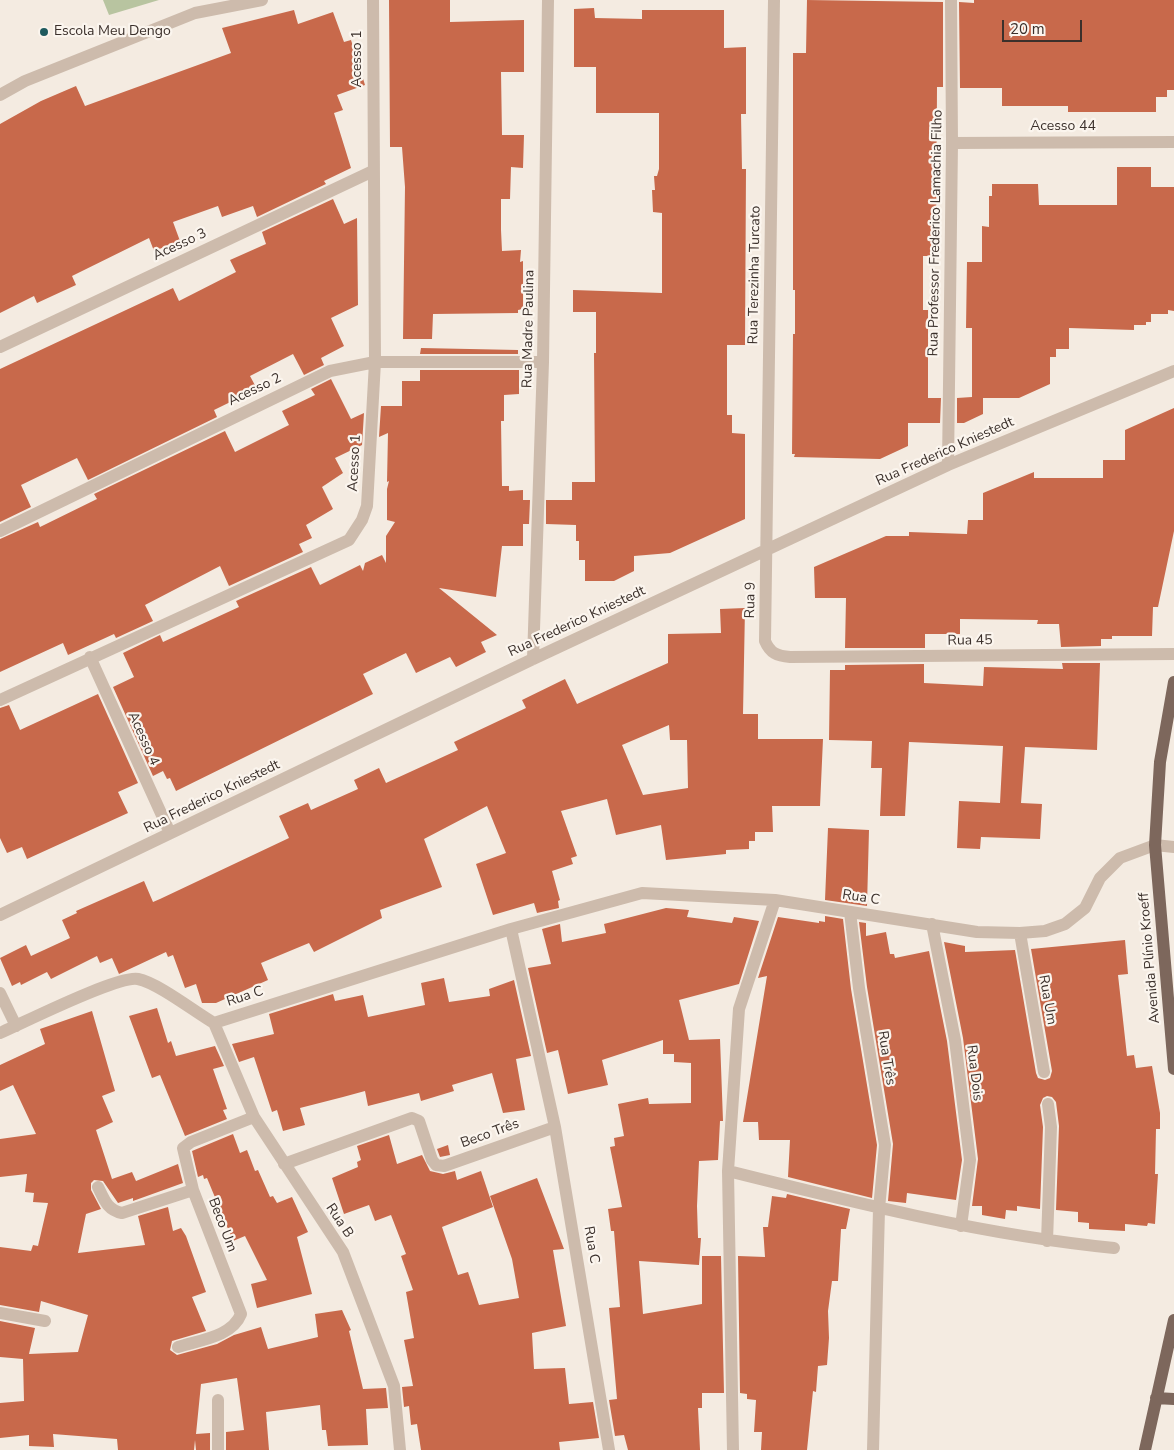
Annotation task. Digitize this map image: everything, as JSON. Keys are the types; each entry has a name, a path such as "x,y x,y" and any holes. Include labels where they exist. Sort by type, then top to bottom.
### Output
{"main road":[{"name":"Avenida Plínio Kroeff","path":"1174,682 1160,762 1155,845 1174,1069"},
{"path":"1145,1450 1174,1320"},
{"path":"1156,1398 1174,1399"}],"street":[{"path":"0,95 25,81 195,13 262,0"},
{"name":"Acesso 1","path":"0,700 90,657 349,540 362,520 367,506 375,362 373,0"},
{"name":"Rua Madre Paulina","path":"533,658 544,362 548,0"},
{"name":"Rua Terezinha Turcato","path":"766,550 774,0"},
{"name":"Rua Professor Frederico Lamachia Filho","path":"948,465 952,143 951,0"},
{"name":"Acesso 44","path":"952,143 1174,142"},
{"name":"Acesso 3","path":"0,347 373,171"},
{"name":"Acesso 2","path":"0,531 330,370 375,362 544,362"},
{"name":"Rua Frederico Kniestedt","path":"0,915 533,658 948,465 1174,371"},
{"name":"Rua 9","path":"766,550 765,641 768,649"},
{"name":"Rua 45","path":"768,649 777,656 790,657 1174,654"},
{"name":"Acesso 4","path":"90,657 170,834"},
{"name":"Rua C","path":"0,1033 122,981 137,979 154,986 214,1023 511,929 642,893 775,900 978,932 1020,933 1045,930 1065,924 1085,908 1100,878 1120,858 1155,845 1174,848"},
{"path":"733,1450 728,1171 738,1009 775,900"},
{"name":"Rua Três","path":"850,912 859,988 885,1145 879,1209 873,1450"},
{"name":"Rua Dois","path":"932,924 955,1040 970,1160 961,1226"},
{"name":"Rua C","path":"511,929 555,1127 609,1450"},
{"name":"Rua Um","path":"1020,933 1044,1072"},
{"path":"0,993 16,1026"},
{"name":"Rua B","path":"214,1023 254,1117 343,1252 394,1386 400,1450"},
{"path":"1047,1241 1051,1127 1048,1104"},
{"name":"Beco Um","path":"178,1347 230,1330 237,1323 241,1314 192,1190 184,1148 191,1142 254,1117"},
{"name":"Beco Três","path":"284,1164 412,1118 419,1120 432,1160 436,1165 444,1166 555,1127"},
{"path":"728,1171 879,1209 961,1226 1047,1241 1114,1248"},
{"path":"98,1187 106,1204 113,1211 122,1213 192,1190"},
{"path":"0,1313 45,1321"},
{"path":"218,1400 218,1450"}],"green space":[{"path":"103,0 159,0 109,15"}],"building":[{"path":"389,0 450,0 450,22 524,20 524,72 501,72 502,135 524,135 523,168 511,167 510,199 501,199 502,251 521,250 520,262 523,261 523,309 518,310 518,313 433,314 432,339 403,339 405,187 402,147 390,147"},
{"path":"807,0 943,2 943,87 937,87 936,256 923,256 923,310 928,310 928,398 941,398 940,423 908,423 908,446 880,459 794,457 795,454 792,454 793,334 795,334 795,290 793,290 793,53 806,53"},
{"path":"974,0 1174,0 1174,90 1167,90 1167,97 1156,97 1156,112 1068,112 1068,106 1002,106 1002,88 960,88 959,2 974,3"},
{"path":"594,8 595,18 642,19 642,10 724,10 724,48 746,47 746,114 741,114 742,169 746,169 745,345 727,345 727,415 732,415 732,433 745,434 745,519 670,553 634,556 634,571 614,581 585,581 585,560 579,560 579,541 576,541 576,525 546,524 546,500 572,500 572,482 595,482 594,353 596,353 596,312 573,312 573,290 662,293 662,213 653,212 652,190 655,190 654,176 657,176 659,169 659,113 596,113 596,67 574,67 574,9"},
{"path":"294,10 298,24 333,12 344,42 351,40 365,85 337,95 343,110 334,113 351,168 324,181 326,184 257,217 253,206 222,217 218,206 173,222 180,241 154,251 149,238 72,276 76,285 37,303 34,296 0,313 0,124 41,101 76,86 85,106 231,53 222,28"},
{"path":"1117,167 1151,167 1151,187 1174,187 1174,311 1168,310 1168,314 1151,314 1151,322 1146,322 1146,325 1134,325 1134,330 1069,328 1069,349 1056,349 1056,357 1050,357 1050,384 1019,398 983,398 983,414 964,423 957,423 957,398 972,397 972,328 966,328 967,262 982,262 982,226 989,227 989,196 992,196 992,184 1038,184 1039,205 1117,205"},
{"path":"333,199 344,224 357,218 358,305 331,318 344,346 321,358 324,365 304,375 293,354 250,376 257,389 214,410 217,417 88,480 77,458 21,485 31,507 0,522 0,369 173,288 179,301 236,272 230,260 266,244 262,232"},
{"path":"421,348 518,350 518,354 420,354"},
{"path":"420,370 519,370 519,394 504,395 504,421 501,421 502,486 509,486 509,491 523,490 523,500 530,500 529,524 523,524 523,546 502,546 496,597 439,588 497,635 481,642 486,652 456,667 450,657 416,673 406,653 363,674 373,694 176,791 170,778 167,779 163,771 153,776 113,687 134,677 123,653 160,635 163,642 239,607 236,601 311,567 320,585 360,565 363,571 365,563 382,555 386,563 386,536 395,522 387,520 387,489 389,481 387,482 388,433 379,437 381,406 402,406 402,381 420,381"},
{"path":"331,379 351,419 364,413 362,445 335,458 343,473 322,487 333,509 306,525 312,538 299,544 303,552 229,586 220,566 145,605 153,621 116,638 114,634 68,655 63,643 0,672 0,539 38,522 40,527 97,499 94,494 225,431 235,452 289,425 282,411 315,395 311,389"},
{"path":"1174,408 1174,531 1158,607 1153,607 1152,636 1112,636 1112,639 1101,639 1101,646 1061,647 1059,624 1037,624 1038,620 960,619 960,634 925,634 925,648 845,648 846,598 815,598 814,567 886,536 909,536 909,532 967,534 968,520 983,520 983,493 1034,472 1034,478 1103,478 1103,460 1125,460 1125,430"},
{"path":"745,608 743,714 758,714 758,739 823,739 820,806 772,806 773,832 755,832 755,841 749,841 749,849 726,850 726,854 666,860 661,825 616,835 607,799 561,811 577,856 571,858 573,864 552,871 560,900 558,901 559,908 537,913 534,903 493,915 476,864 506,853 487,806 424,839 442,887 380,910 382,918 314,952 309,943 261,963 268,980 216,1003 202,1003 196,984 185,988 173,955 168,957 166,952 119,974 112,958 100,963 97,956 51,979 47,972 21,985 20,982 12,986 0,958 26,945 31,956 70,938 62,920 77,913 76,911 144,881 153,902 289,838 279,816 308,803 311,810 358,789 354,780 379,768 386,783 458,750 454,742 526,708 522,700 565,679 577,704 668,663 668,634 721,633 720,609","holes":["669,725 670,740 687,740 688,788 643,795 622,745"]},
{"path":"1062,663 1100,663 1097,750 1025,747 1021,803 1042,804 1040,839 981,837 980,849 957,848 959,801 1000,803 1003,746 909,742 905,816 880,816 882,768 871,768 872,741 829,740 830,670 845,670 845,665 924,664 924,683 983,686 984,667 1063,669"},
{"path":"98,694 138,783 118,792 128,813 27,859 22,847 7,853 0,838 0,708 9,705 20,730"},
{"path":"828,828 869,830 867,906 825,900"},
{"path":"666,908 689,910 687,917 732,923 734,917 759,921 739,984 679,1000 689,1040 720,1039 723,1121 720,1121 718,1160 699,1161 697,1206 698,1238 701,1238 699,1265 639,1261 643,1314 702,1304 702,1256 721,1256 724,1393 702,1393 702,1408 698,1408 700,1450 628,1450 624,1435 615,1436 609,1400 617,1399 609,1308 620,1307 614,1231 611,1231 608,1209 622,1207 610,1147 615,1146 614,1138 624,1136 618,1104 648,1098 649,1104 691,1103 691,1063 674,1062 674,1054 663,1054 663,1040 602,1060 608,1085 568,1094 558,1050 547,1053 528,968 551,964 542,929 560,924 562,942 606,933 604,924"},
{"path":"825,916 843,919 851,989 877,1145 872,1198 788,1177 790,1140 759,1140 758,1122 743,1122 767,976 758,978 778,917 819,923 819,921 825,922"},
{"path":"859,922 866,923 866,936 886,932 890,954 894,954 895,958 929,951 947,1041 962,1160 956,1200 907,1193 906,1203 888,1201 893,1144 867,987"},
{"path":"1125,940 1128,974 1118,975 1127,1056 1134,1055 1136,1068 1152,1066 1160,1113 1160,1129 1156,1129 1155,1174 1158,1174 1155,1224 1148,1223 1147,1226 1125,1224 1125,1231 1089,1229 1089,1223 1078,1222 1078,1212 1056,1210 1059,1126 1056,1102 1052,1097 1047,1096 1043,1098 1040,1105 1043,1127 1040,1209 1017,1206 1017,1211 1006,1210 1005,1219 982,1215 982,1206 972,1206 978,1159 963,1038 944,942 965,946 965,952 1015,950 1036,1073 1038,1078 1045,1080 1050,1078 1052,1071 1031,949"},
{"path":"444,978 449,1002 490,996 489,989 514,980 531,1056 516,1059 525,1110 503,1113 492,1073 452,1085 454,1091 421,1101 419,1093 368,1106 365,1091 300,1108 305,1125 283,1131 277,1110 272,1112 254,1057 239,1062 232,1044 274,1034 269,1014 333,994 335,1001 363,995 368,1017 425,1005 421,983"},
{"path":"157,1008 168,1043 171,1041 176,1056 215,1046 224,1066 213,1069 227,1109 223,1110 227,1119 185,1136 160,1075 152,1078 129,1016"},
{"path":"92,1011 115,1091 102,1096 113,1122 96,1130 112,1179 132,1172 136,1181 178,1164 183,1183 133,1201 133,1198 118,1203 103,1181 94,1180 91,1183 91,1190 101,1209 86,1214 78,1253 145,1245 138,1216 168,1207 173,1231 181,1228 186,1236 206,1292 192,1297 206,1331 172,1341 170,1350 177,1355 217,1344 234,1335 261,1327 268,1349 318,1337 315,1314 342,1310 351,1330 349,1331 363,1389 386,1388 388,1408 366,1409 368,1445 328,1446 326,1430 322,1430 320,1405 266,1412 269,1450 226,1450 226,1432 244,1430 237,1378 201,1384 196,1434 210,1433 210,1450 196,1450 195,1440 194,1450 118,1450 117,1439 53,1434 54,1447 29,1446 29,1435 0,1438 0,1403 24,1401 23,1359 0,1357 0,1321 35,1328 29,1354 78,1352 88,1315 41,1301 39,1312 0,1305 0,1247 31,1251 33,1245 38,1246 48,1203 33,1202 34,1193 25,1192 27,1174 0,1177 0,1139 36,1134 13,1085 0,1091 0,1065 45,1044 40,1029"},
{"path":"233,1134 240,1153 247,1150 255,1171 258,1170 270,1197 273,1196 277,1203 292,1197 308,1232 297,1237 312,1294 257,1308 251,1284 267,1280 245,1236 233,1241 207,1178 204,1179 203,1175 198,1177 192,1151"},
{"path":"389,1135 397,1164 422,1155 430,1171 443,1174 455,1171 457,1180 481,1171 493,1207 442,1227 458,1275 468,1272 479,1305 519,1298 512,1259 490,1196 537,1178 564,1249 553,1250 566,1326 532,1333 534,1369 565,1368 569,1404 593,1402 599,1438 559,1442 560,1450 421,1450 417,1424 411,1425 409,1406 404,1407 402,1387 413,1386 404,1340 414,1338 406,1292 413,1290 401,1256 406,1254 391,1215 375,1221 369,1205 344,1214 332,1178 358,1167 357,1162 361,1160 357,1146"},
{"path":"448,1145 450,1155 440,1157 437,1149"},
{"path":"787,1194 850,1209 846,1229 841,1229 838,1281 832,1281 828,1311 827,1365 818,1366 816,1392 813,1391 807,1450 761,1450 762,1432 754,1432 756,1400 747,1399 747,1394 740,1393 738,1256 765,1257 763,1227 768,1227 772,1196 786,1198"}],"place":[{"name":"Escola Meu Dengo","path":"44,32"}]}
